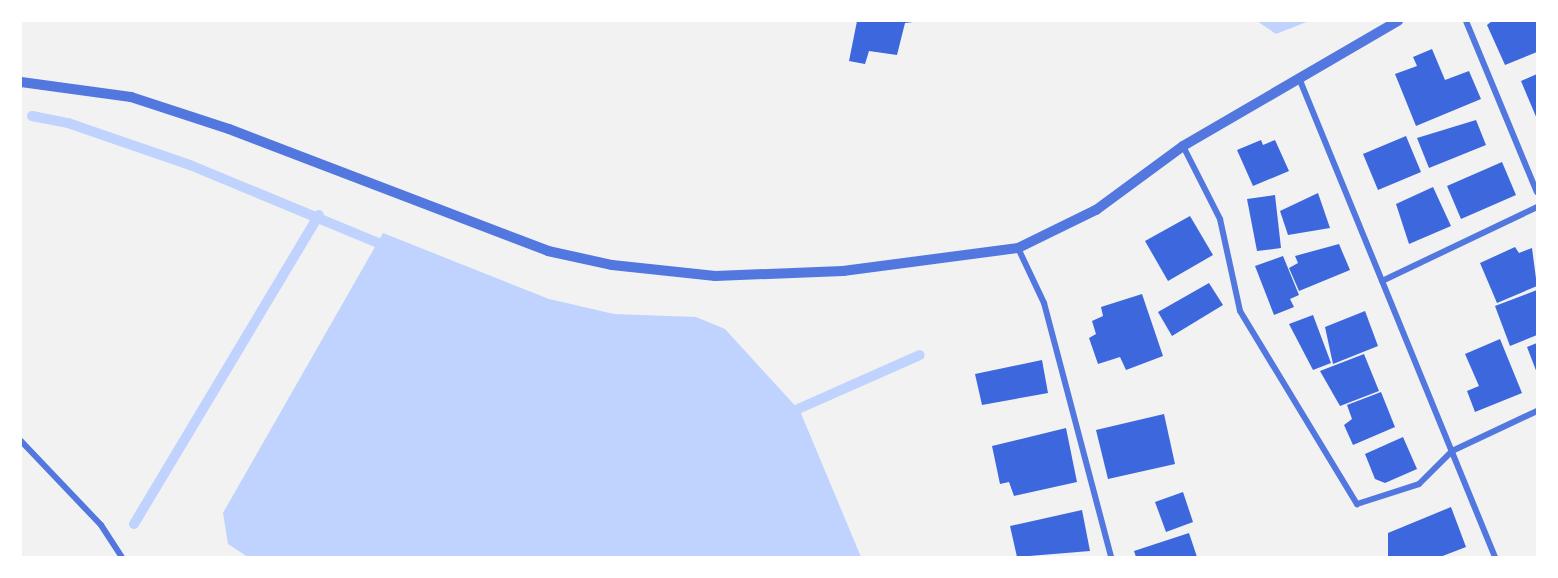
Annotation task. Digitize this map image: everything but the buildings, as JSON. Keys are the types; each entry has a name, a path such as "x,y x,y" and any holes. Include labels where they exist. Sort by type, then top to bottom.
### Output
{"street":[{"path":"21,82 130,97 229,129 548,251 612,265 715,276 843,272 1018,248 1096,210 1183,146 1398,21"},
{"path":"1466,21 1537,192"},
{"path":"1299,78 1495,557"},
{"path":"1183,146 1220,219 1240,311 1357,504 1419,484 1452,451 1537,411"},
{"path":"1382,281 1537,207"},
{"path":"1018,248 1044,303 1111,557"},
{"path":"21,441 100,525 122,557"}],"water":[{"path":"1257,21 1309,21 1276,34"},
{"path":"383,233 549,299 614,314 696,317 725,329 800,411 861,557 248,557 228,544 223,513"}],"waterway":[{"path":"32,116 68,123 190,165 378,243"},
{"path":"134,524 319,215"},
{"path":"798,409 920,355"}]}
